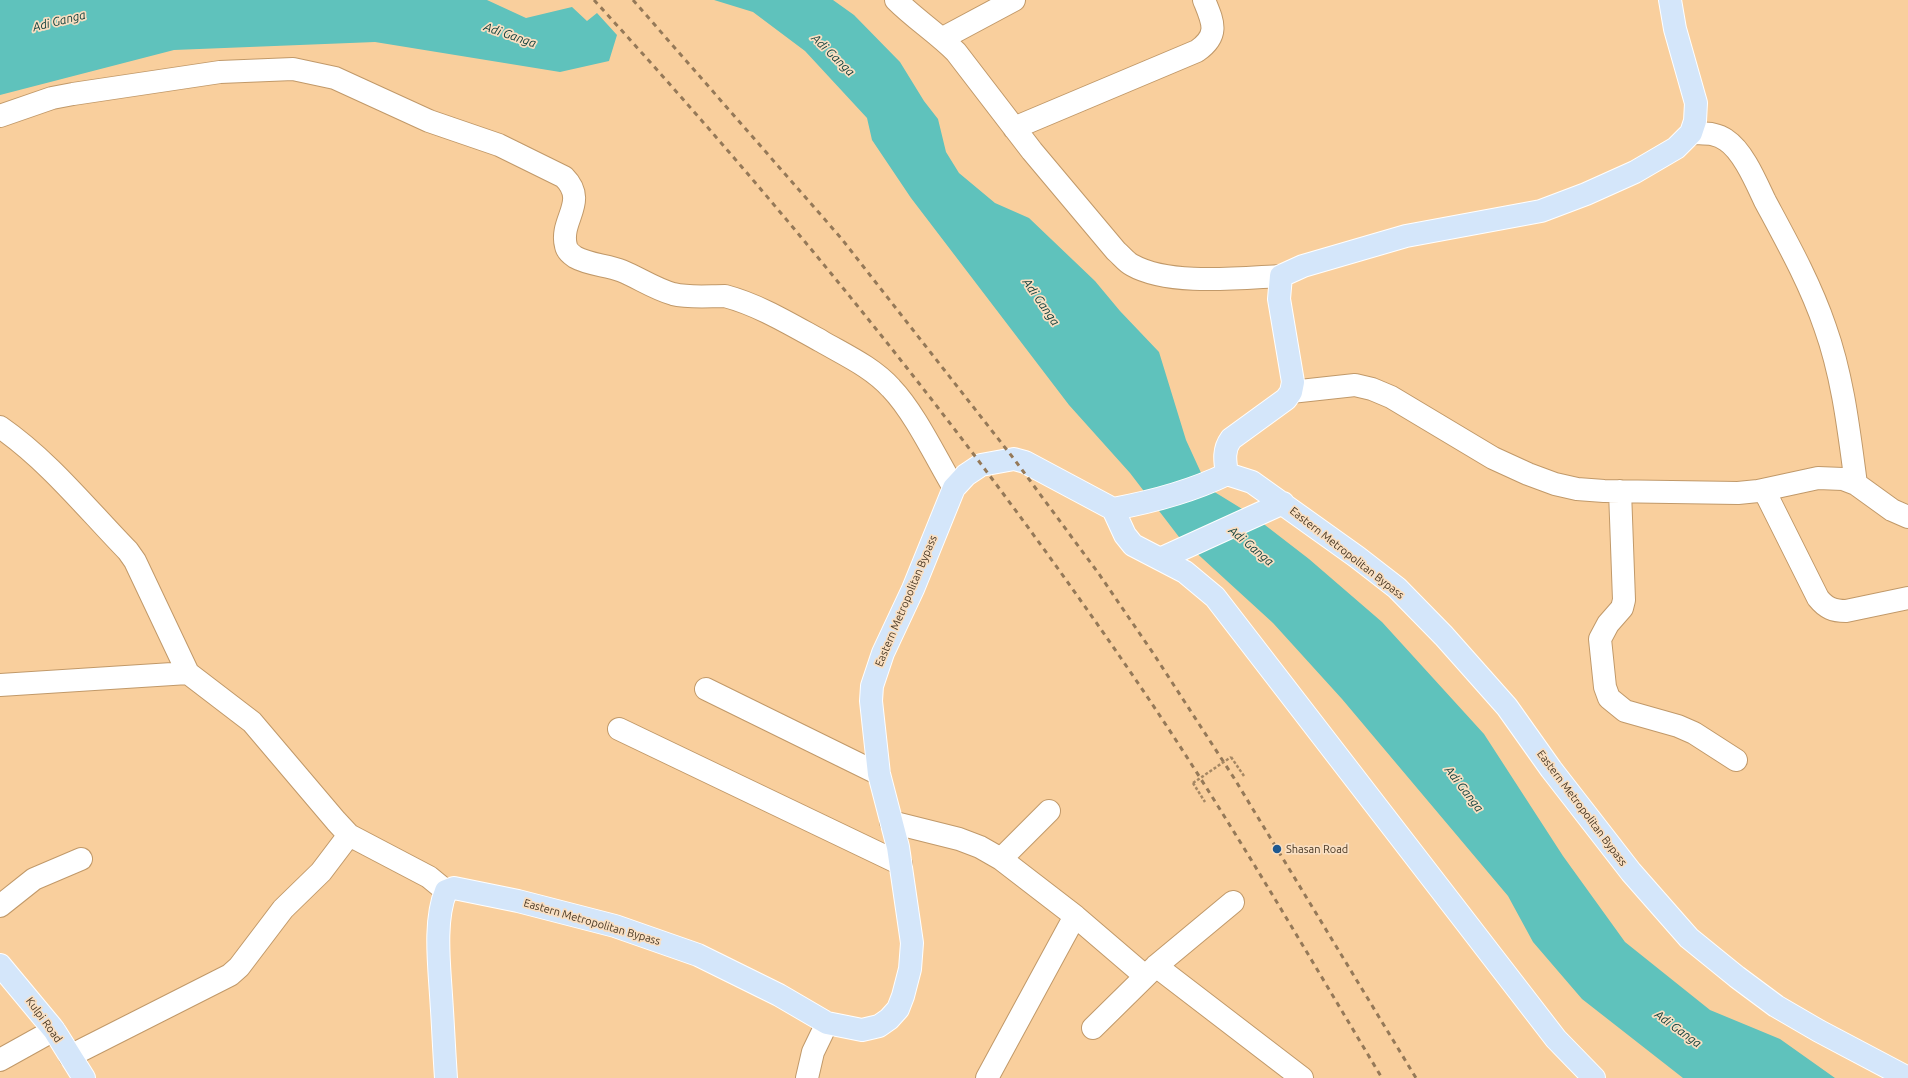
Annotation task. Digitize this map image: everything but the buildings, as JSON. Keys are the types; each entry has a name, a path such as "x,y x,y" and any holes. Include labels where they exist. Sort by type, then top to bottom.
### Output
{"main road":[{"path":"1590,1076 1556,1039 1215,596 1167,556 1133,545 1125,535 1113,509 1144,502 1220,477 1226,445 1231,439 1286,399 1291,392 1293,382 1279,299 1281,276 1304,266 1364,247 1406,236 1541,211 1586,194 1635,172 1676,148 1691,133 1695,121 1696,103 1675,29 1670,0"},
{"name":"Eastern Metropolitan Bypass","path":"446,891 454,888 518,901 615,926 698,955 731,970 779,995 827,1023 862,1030 879,1026 889,1019 898,1009 910,969 912,943 901,864 879,774 871,701 872,686 883,653 913,589 954,488 966,475 981,465 1019,460 1113,509"},
{"name":"Eastern Metropolitan Bypass","path":"1220,477 1252,482 1283,503 1397,588 1444,636 1507,707 1551,769 1630,872 1689,938 1776,1006 1819,1031 1908,1078"},
{"name":"Eastern Metropolitan Bypass","path":"1167,556 1283,503"},
{"path":"446,891 442,900 439,935 439,970 446,1078"},
{"name":"Kulpi Road","path":"0,965 54,1030 84,1078"}],"street":[{"path":"896,0 912,16 943,38 956,52 1014,128 1116,250 1131,265 1153,274 1184,278 1281,276"},
{"path":"943,38 1014,0"},
{"path":"1014,128 1197,51 1206,44 1212,34 1213,21 1204,0"},
{"path":"0,116 52,98 220,72 293,69 335,78 429,121 499,145 564,176 572,184 574,192 574,201 565,238 566,247 570,253 577,258 622,271 660,290 674,294 725,296 732,298 781,319 859,362 878,375 892,388 907,408 954,488"},
{"path":"1691,133 1714,134 1726,140 1735,148 1749,170 1803,273 1826,328 1846,407 1856,484"},
{"path":"1291,392 1355,385 1372,388 1494,458 1528,474 1555,484 1577,489 1738,493 1764,490 1818,478 1843,479 1856,484 1892,510 1908,517"},
{"path":"0,427 19,440 36,455 128,551 135,561 188,673 252,722 336,821 349,834 429,877 446,891"},
{"path":"1764,490 1818,598 1824,606 1835,611 1846,611 1908,598"},
{"path":"1620,491 1624,600 1622,608 1603,630 1600,639 1605,687 1609,698 1625,711 1678,726 1694,733 1736,760"},
{"path":"0,684 188,673"},
{"path":"706,689 879,774"},
{"path":"619,729 901,864"},
{"path":"1001,859 1049,811"},
{"path":"891,822 959,839 980,847 1001,859 1150,971 1300,1075 1302,1078"},
{"path":"70,1056 230,975 239,967 289,901 321,872 349,834"},
{"path":"0,906 34,879 81,859"},
{"path":"1093,1028 1150,971 1233,902"},
{"path":"987,1078 1075,916"},
{"path":"807,1078 813,1052 827,1023"},
{"path":"0,1060 54,1030"}],"path":[{"path":"1206,802 1193,782 1231,757 1244,776"}],"water":[{"name":"Adi Ganga","path":"0,0 487,0 526,18 572,7 587,21 597,13 617,35 609,61 560,72 375,42 174,50 0,95"},
{"name":"Adi Ganga","path":"714,0 833,0 854,15 900,62 924,101 938,119 946,152 959,173 995,203 1029,218 1095,281 1120,311 1159,352 1186,440 1208,488 1252,515 1309,559 1382,622 1484,734 1563,856 1625,942 1710,1010 1780,1039 1835,1078 1683,1078 1582,999 1533,942 1508,896 1342,699 1273,623 1179,537 1130,473 1069,405 911,198 872,140 867,118 805,51 753,12"}],"railway":[{"path":"594,0 736,160 805,241 938,408 1066,579 1161,717 1194,768 1258,870 1382,1078"},
{"path":"633,0 841,238 1014,459 1099,574 1153,653 1234,778 1416,1078"}],"place":[{"name":"Shasan Road","path":"1277,849"}]}
